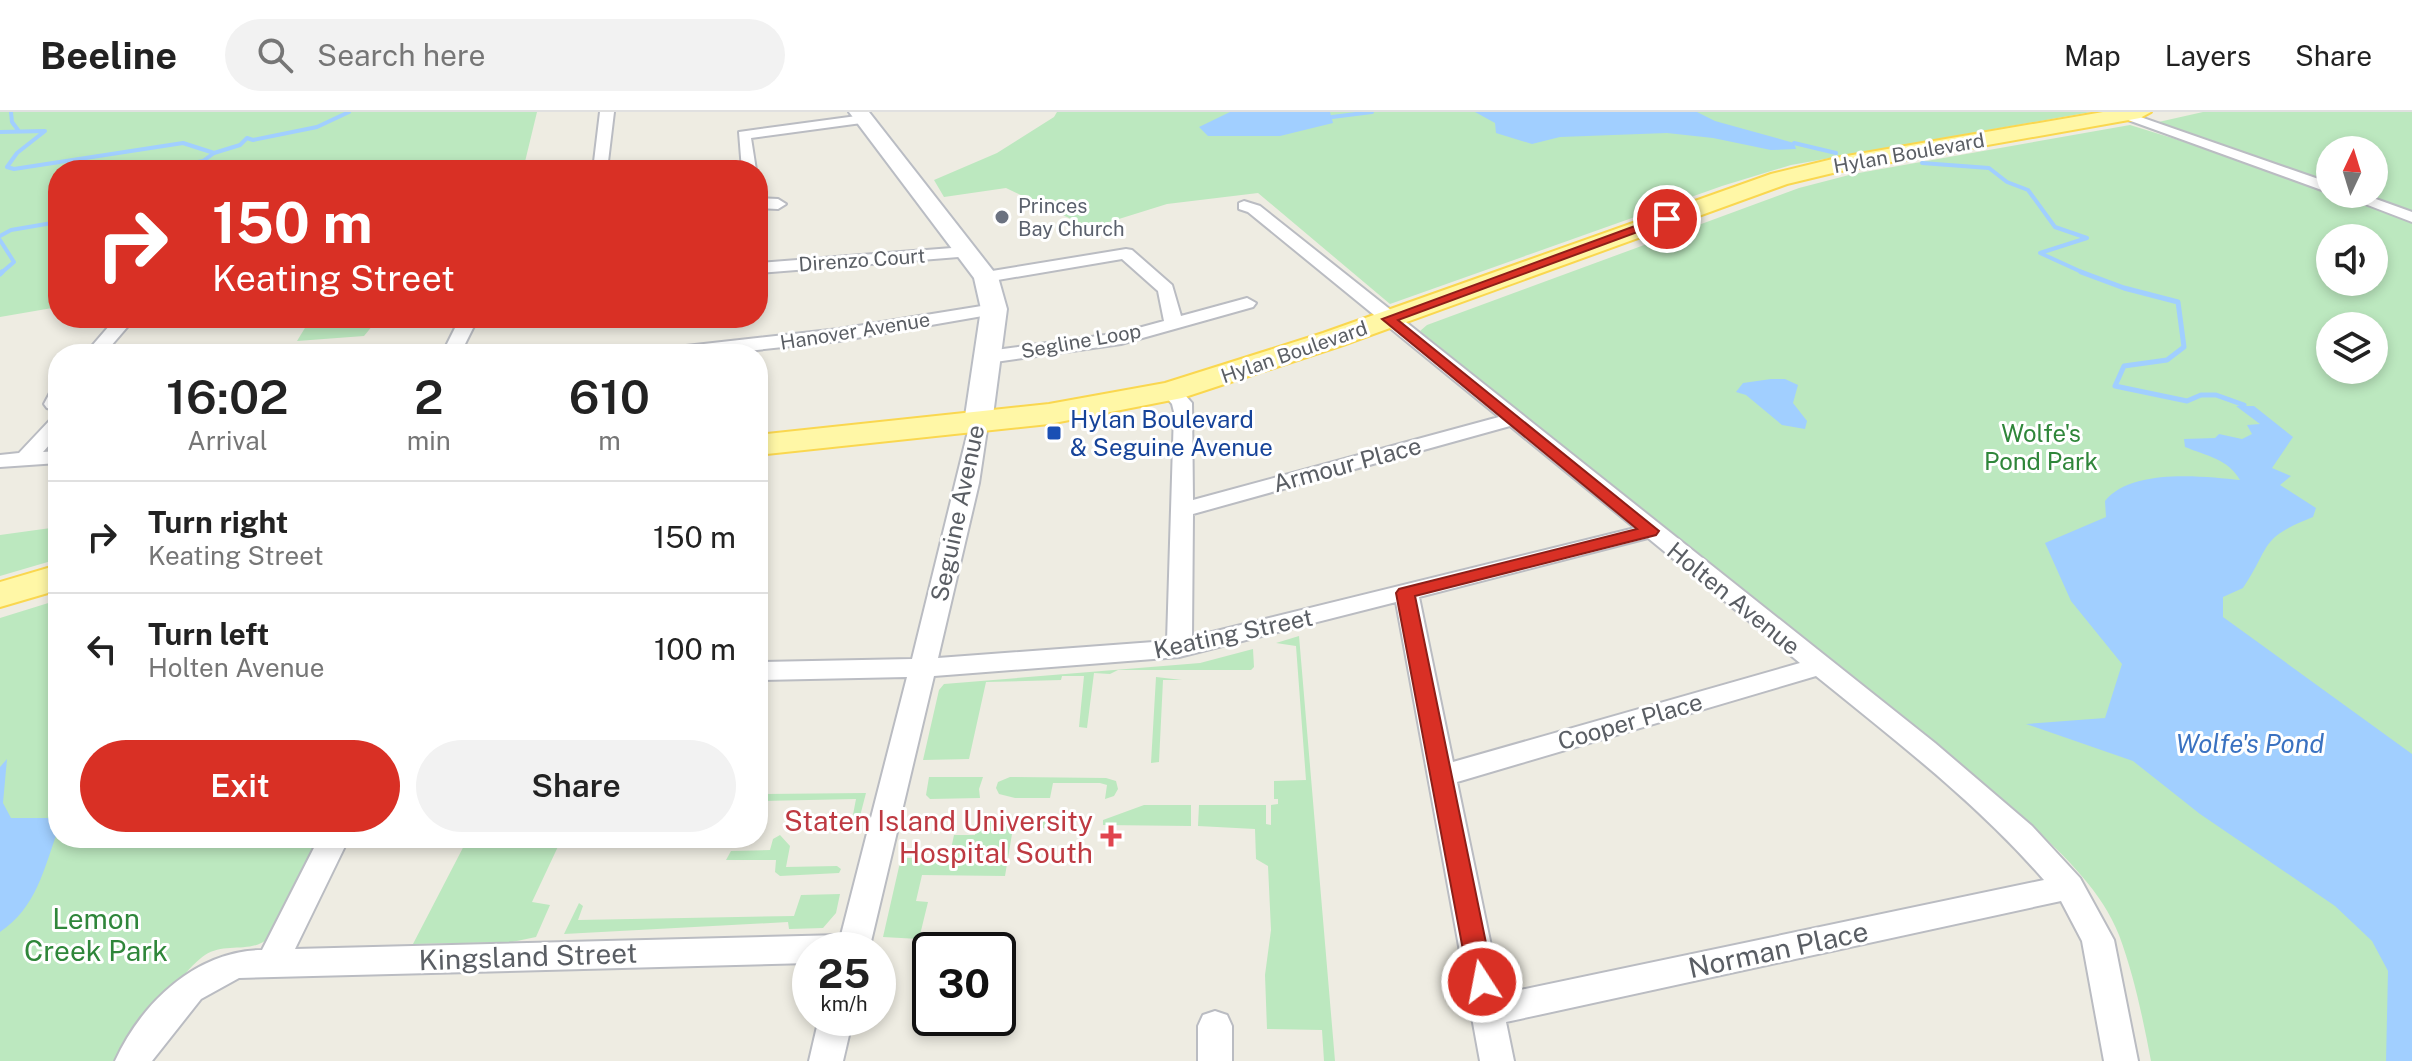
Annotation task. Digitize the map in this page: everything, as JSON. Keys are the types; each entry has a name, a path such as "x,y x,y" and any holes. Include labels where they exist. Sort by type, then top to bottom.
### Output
{"main road":[{"name":"Hylan Boulevard","path":"768,444 978,423 1073,410 1171,391 1249,368 1791,176 2125,113"},
{"path":"0,595 48,580"}],"street":[{"path":"601,160 607,112"},
{"path":"2125,113 2316,183"},
{"path":"748,160 744,135 861,116"},
{"name":"Seguine Avenue","path":"857,932 968,483 994,309 986,277 861,116"},
{"path":"768,204 778,204"},
{"name":"Holten Avenue","path":"1244,206 1254,209 1925,750 2022,834 2069,887 2098,940 2121,1061"},
{"path":"2387,208 2412,217"},
{"name":"Direnzo Court","path":"768,267 965,252"},
{"name":"Segline Loop","path":"986,277 1126,254 1166,289 1173,322"},
{"name":"Segline Loop","path":"988,357 1121,338 1247,303"},
{"name":"Hanover Avenue","path":"768,344 994,309"},
{"path":"103,344 117,328"},
{"path":"1171,391 1183,408 1179,649"},
{"name":"Armour Place","path":"1182,510 1513,419"},
{"path":"25,459 48,422"},
{"path":"0,461 48,458"},
{"name":"Keating Street","path":"768,671 921,668 1179,649 1650,531"},
{"path":"1406,593 1497,1061"},
{"name":"Cooper Place","path":"1441,776 1819,666"},
{"path":"272,963 329,848"},
{"name":"Norman Place","path":"1487,1012 2069,887"},
{"name":"Kingsland Street","path":"132,1061 176,1002 205,975 239,964 792,950"},
{"path":"1215,1026 1215,1061"},
{"path":"826,1061 832,1036"}],"green space":[{"path":"0,112 537,112 525,160 48,160 48,309 0,317"},
{"path":"1057,112 2091,112 1791,165 1722,186 1390,304 1258,193 1167,204 1090,228 1006,188 944,197 934,180 997,153 1054,117"},
{"path":"2203,112 2412,112 2412,214 2388,206 2388,136 2316,136 2316,180 2154,123"},
{"name":"Wolfe's Pond Park","path":"2130,125 2316,188 2316,208 2372,208 2412,222 2412,1061 2151,1061 2134,981 2119,935 2090,885 2063,856 2022,816 1420,331 1427,325 1799,188 1853,174"},
{"path":"305,328 371,328 364,336 297,341"},
{"path":"48,528 48,562 0,576 0,535"},
{"name":"Lemon Creek Park","path":"48,603 48,848 315,848 269,938 254,946 213,951 195,963 119,1061 0,1061 0,618"},
{"path":"1299,636 1335,1061 1324,1061 1322,1030 1267,1029 1265,975 1271,930 1268,866 1256,859 1255,829 1198,826 1199,805 1266,805 1266,824 1271,825 1271,805 1278,804 1278,799 1274,799 1274,781 1306,780 1296,646 1276,643"},
{"path":"1253,649 1254,667 1251,670 1118,670 1110,674 1094,673 1087,728 1079,727 1084,676 1062,676 1061,680 986,682 969,759 923,760 939,690 944,684 1200,663"},
{"path":"1156,677 1182,680 1163,680 1159,762 1151,763"},
{"path":"929,777 983,777 980,798 930,799 926,795"},
{"path":"1010,777 1106,778 1116,781 1118,789 1114,796 1105,799 1107,785 1053,783 1050,798 1015,798 999,794 996,788 998,782"},
{"path":"866,793 859,820 852,820 856,799 768,801 768,794"},
{"path":"1144,805 1191,805 1191,826 1103,825 1103,820"},
{"path":"978,818 1047,818 1046,828 1013,828 1005,876 922,875 916,901 928,902 921,932 912,932 912,939 896,938 896,932 884,932 901,858 936,858 938,849 951,849 954,835 975,835"},
{"path":"780,835 790,846 786,867 837,866 841,869 839,873 780,876 775,872 776,860 726,860 731,851 770,850 773,839"},
{"path":"463,848 557,848 532,902 550,905 536,937 512,942 413,944"},
{"path":"840,894 836,913 823,928 789,929 788,922 564,934 579,903 583,906 578,920 794,916 801,895"}],"water":[{"path":"1230,112 1330,112 1333,123 1280,136 1208,136 1199,127"},
{"path":"1475,112 1697,112 1715,121 1794,143 1796,149 1771,150 1713,138 1667,133 1560,137 1532,144 1496,133 1495,123"},
{"path":"1785,379 1798,385 1793,403 1807,421 1805,429 1782,425 1746,395 1736,392 1743,383"},
{"name":"Wolfe's Pond","path":"2236,406 2254,406 2293,437 2272,468 2291,476 2280,485 2316,508 2313,517 2274,538 2243,588 2223,597 2223,617 2412,754 2412,1061 2386,1061 2388,971 2372,941 2335,906 2200,814 2133,761 2026,724 2105,718 2122,664 2071,601 2045,543 2106,517 2105,501 2117,490 2132,483 2188,476 2240,480 2223,463 2185,447 2184,439 2215,438 2219,434 2242,439 2252,434 2247,425 2260,424"},
{"path":"7,759 3,803 11,818 48,818 48,848 52,848 30,899 0,932 0,767"}],"waterway":[{"path":"11,112 12,122 18,130"},
{"path":"214,153 240,145 247,138 253,140 317,127 349,112"},
{"path":"1332,117 1372,112"},
{"path":"0,132 45,131 17,153 7,167 14,169 48,164"},
{"path":"72,160 183,143 214,153"},
{"path":"1794,143 1836,153"},
{"path":"204,160 214,153"},
{"path":"1922,163 1989,168 2007,182 2028,190 2055,227 2087,238 2040,253 2084,273"},
{"path":"0,236 11,230 48,224"},
{"path":"0,240 14,262 0,274 2,272"},
{"path":"2084,273 2124,288 2178,302 2184,347 2167,360 2124,366 2115,386 2187,401 2201,395 2216,395 2244,405"}],"place":[{"name":"Princes Bay Church","path":"1002,217"},
{"name":"Hylan Boulevard & Seguine Avenue","path":"1054,433"},
{"name":"Staten Island University Hospital South","path":"1111,836"}],"route":[{"path":"1482,982 1406,593 1650,531 1389,319 1667,219"}]}
